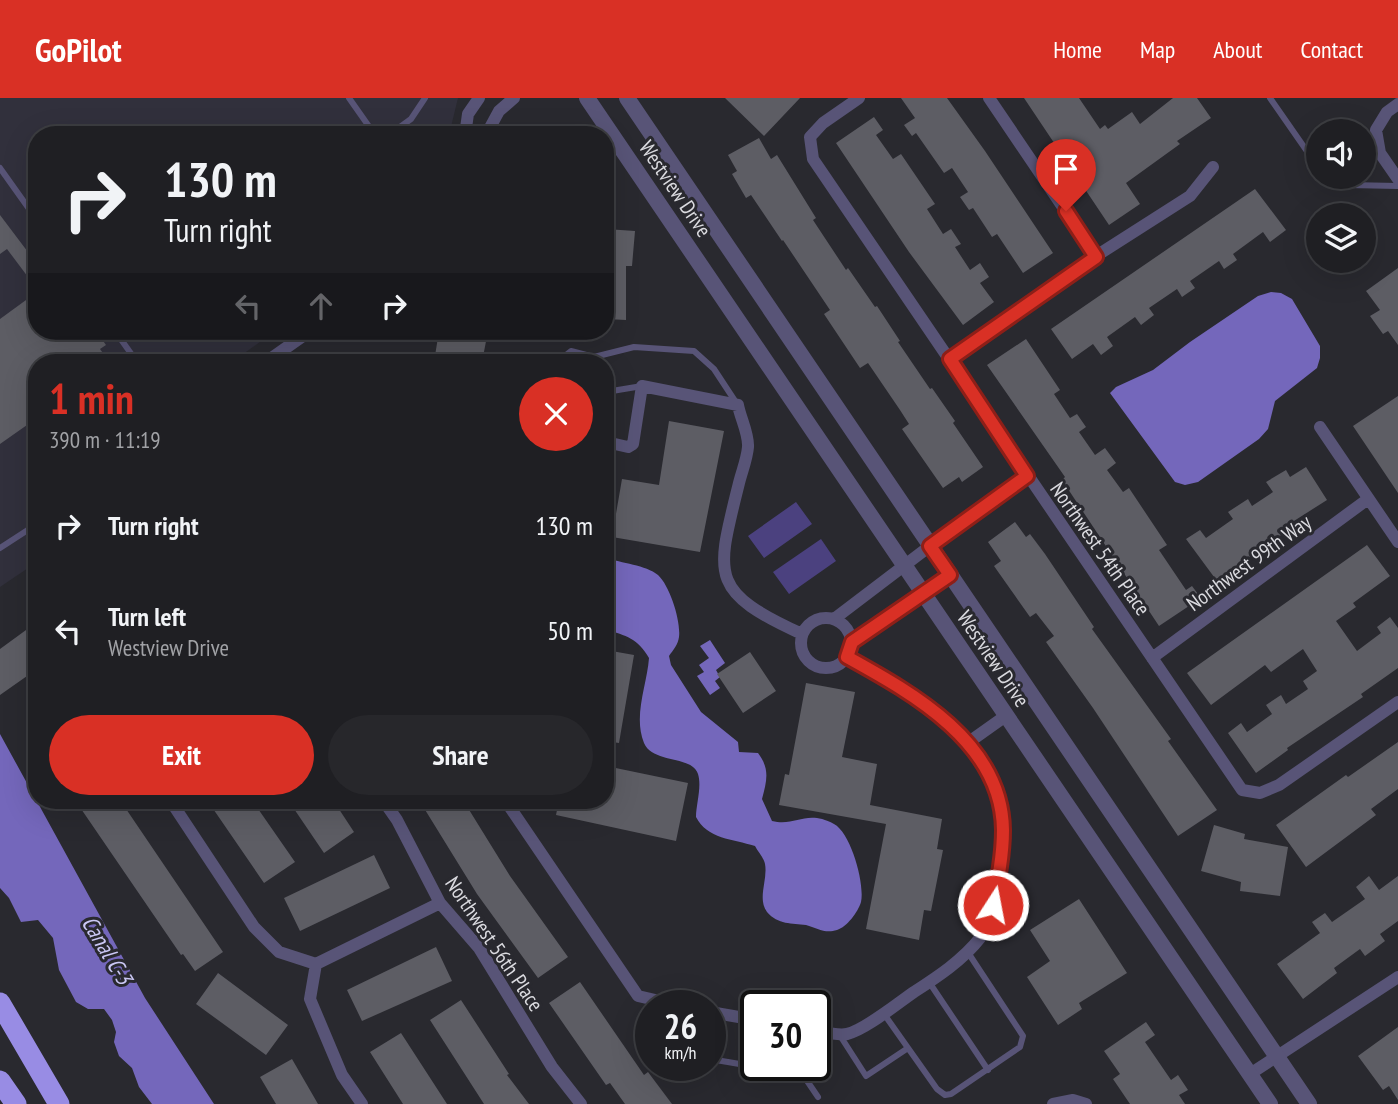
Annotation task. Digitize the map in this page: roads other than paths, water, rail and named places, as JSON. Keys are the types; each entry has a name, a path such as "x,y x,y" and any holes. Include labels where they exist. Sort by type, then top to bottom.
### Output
{"highway":[{"path":"0,1003 59,1104"},
{"path":"0,1081 16,1104"}],"street":[{"path":"466,126 468,114 479,98"},
{"path":"491,126 499,111 514,98"},
{"name":"Westview Drive","path":"587,98 606,126"},
{"name":"Westview Drive","path":"627,98 1309,1104"},
{"name":"Northwest 54th Place","path":"859,98 823,123 810,137 813,159 1242,790 1260,793 1279,785 1398,702"},
{"path":"989,98 1096,257"},
{"path":"1398,104 1387,112 1376,130 1380,153 1398,179"},
{"name":"Westview Drive","path":"614,138 1270,1104"},
{"path":"950,359 1096,257 1190,196 1213,167"},
{"path":"278,354 298,340"},
{"path":"614,444 628,447 633,444 642,386 738,405 748,444 724,545 726,577 741,600 769,619 802,634"},
{"path":"1320,426 1398,542"},
{"path":"834,619 1027,476"},
{"name":"Northwest 99th Way","path":"1152,658 1368,499"},
{"path":"852,642 847,628 834,619 819,618 802,634 801,642 805,657 818,667 835,667 847,657 852,642 950,575"},
{"path":"831,1033 849,1034 884,1013 929,982 980,937 991,916 1001,861 1003,828 995,789 985,766 969,742 919,700 847,657"},
{"path":"969,742 1007,715"},
{"path":"176,809 254,927 279,951 316,964 440,903"},
{"name":"Northwest 56th Place","path":"389,809 440,903 479,948 552,1067 582,1104"},
{"path":"511,809 635,992"},
{"path":"316,964 310,999 342,1075 362,1104"},
{"path":"1250,1074 1398,977"},
{"path":"1053,1104 1079,1102"}],"lane":[{"path":"349,98 369,126"},
{"path":"401,126 411,119 425,98"},
{"path":"1270,98 1306,150"},
{"path":"0,168 28,207"},
{"path":"1376,186 1398,186"},
{"path":"606,354 634,347 694,351 714,369 738,405"},
{"path":"614,391 642,386"},
{"path":"0,548 28,530"},
{"path":"884,1013 936,1089 945,1095 951,1094 1020,1047 1023,1036 966,950"},
{"path":"929,982 988,1070"},
{"path":"831,1038 836,1034 866,1076 908,1048"},
{"path":"807,1081 818,1097"}],"water":[{"path":"1271,292 1281,293 1292,299 1320,346 1317,368 1275,401 1268,429 1259,439 1198,482 1185,485 1175,482 1110,393 1116,387 1153,370 1258,296"},
{"path":"614,560 647,569 658,575 667,587 674,604 679,630 678,642 669,656 671,665 701,712 738,742 739,752 758,753 762,759 766,775 762,799 772,821 816,818 834,824 846,837 855,860 862,894 857,910 841,928 825,931 780,921 767,912 763,901 765,864 755,846 721,837 707,830 696,817 699,784 694,768 655,754 644,743 640,711 649,658 640,646 614,632"},
{"path":"710,640 725,663 716,670 720,677 715,681 720,688 710,695 697,676 704,672 699,665 709,658 700,646"},
{"name":"Canal C-3","path":"0,734 28,785 28,809 41,809 145,998 214,1104 152,1104 139,1087 132,1068 119,1056 114,1042 116,1032 112,1020 104,1009 88,1009 76,1002 59,970 53,938 38,920 21,922 9,898 0,888"}]}
